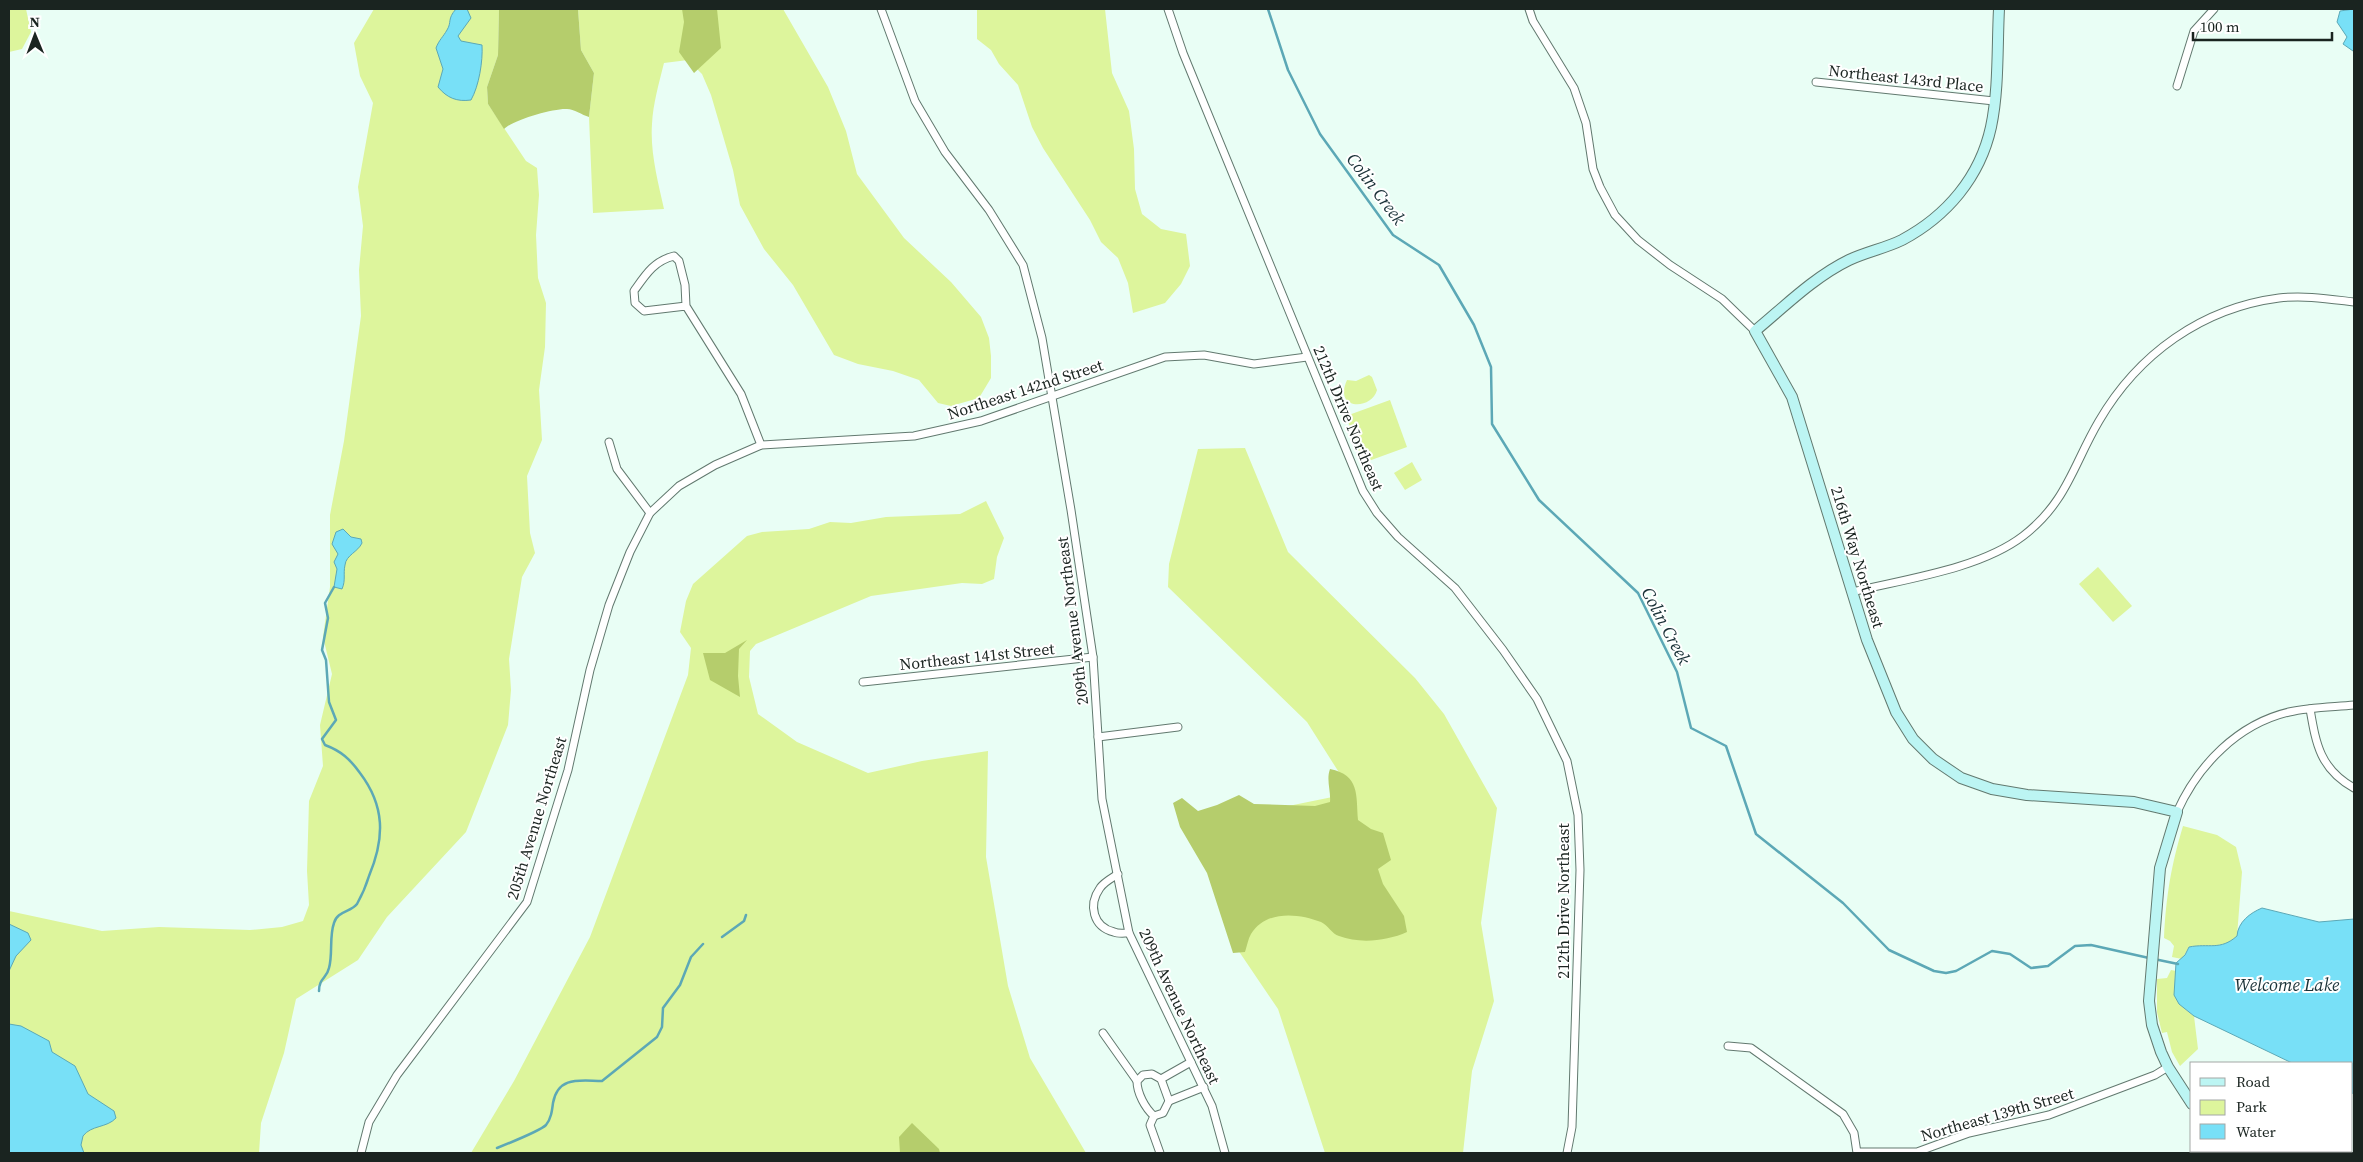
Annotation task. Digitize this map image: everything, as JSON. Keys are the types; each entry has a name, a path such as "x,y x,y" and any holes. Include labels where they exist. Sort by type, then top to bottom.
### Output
{"street":[{"name":"209th Avenue Northeast","path":"881,9 916,101 945,152 989,210 1023,266 1042,338 1052,397 1093,657 1102,799 1129,934 1204,1087 1212,1106 1225,1153"},
{"name":"212th Drive Northeast","path":"1168,9 1182,53 1363,491 1377,513 1398,537 1455,588 1537,699 1567,761 1578,815 1580,870 1572,1127 1567,1153"},
{"name":"216th Way Northeast","path":"1529,9 1533,21 1574,88 1586,124 1593,169 1600,188 1616,214 1638,240 1670,265 1722,299 1755,331 1792,397 1852,592 1882,680 1896,712 1913,739 1933,759 1961,778 1999,791 2134,802 2177,812"},
{"path":"1755,331 1834,269 1849,260 1901,240 1932,222 1963,189 1976,169 1990,128 1994,101 1999,9"},
{"path":"2177,86 2194,31 2214,9"},
{"name":"Northeast 143rd Place","path":"1816,82 1994,101"},
{"path":"686,306 644,311 635,303 634,291 648,271 660,259 674,256 679,261 685,286 686,306 741,394 761,445"},
{"path":"1852,592 1979,560 2023,536 2052,508 2069,482 2098,422 2118,391 2140,365 2166,343 2206,319 2239,306 2279,298 2307,297 2354,302"},
{"name":"Northeast 142nd Street","path":"650,513 679,486 715,465 761,445 914,436 981,421 1165,358 1204,355 1254,364 1307,357"},
{"path":"609,442 617,469 650,513"},
{"name":"205th Avenue Northeast","path":"361,1153 369,1122 398,1075 527,902 568,770 590,670 609,605 630,552 650,513"},
{"name":"Northeast 141st Street","path":"863,682 1093,657"},
{"path":"2190,1101 2168,1067 2155,1037 2150,1014 2151,970 2160,868 2177,812 2201,770 2224,747 2258,724 2289,712 2354,706"},
{"path":"2310,709 2317,748 2336,775 2354,788"},
{"path":"1098,737 1178,727"},
{"path":"1118,874 1100,887 1094,900 1094,914 1100,926 1114,932 1129,934"},
{"path":"1103,1033 1137,1081 1137,1088 1148,1110 1154,1116"},
{"path":"1728,1046 1751,1048 1843,1114 1854,1134 1858,1153"},
{"path":"1161,1080 1191,1062"},
{"name":"Northeast 139th Street","path":"1858,1153 1917,1152 1969,1133 2049,1116 2155,1075 2168,1067"},
{"path":"1137,1081 1144,1075 1152,1074 1161,1080 1170,1101"},
{"path":"1160,1153 1150,1125 1154,1116 1163,1112 1170,1101 1204,1087"}],"green space":[{"path":"9,9 26,9 31,32 22,49 9,52"},
{"path":"374,9 499,9 498,55 487,87 488,104 526,161 537,168 539,195 536,235 538,278 546,303 545,347 539,390 542,440 527,476 530,533 535,553 522,577 509,659 511,690 508,725 466,832 387,917 358,960 296,999 284,1053 261,1123 259,1153 9,1153 9,911 102,931 159,927 250,930 282,927 303,921 309,905 307,871 309,801 323,766 320,725 332,674 323,637 330,587 330,515 344,441 361,316 359,270 363,226 358,187 373,103 360,76 354,43"},
{"path":"499,9 578,9 581,50 594,73 589,117 572,110 561,109 524,118 504,129 488,104 487,87 498,55"},
{"path":"578,9 783,9 828,87 846,131 857,174 904,238 951,282 981,317 989,338 991,378 979,398 951,406 938,403 919,380 893,371 858,364 834,355 793,285 764,249 740,205 733,170 711,95 702,74 688,60 664,63 656,94 652,124 652,145 664,209 593,213 589,117 594,73 581,50"},
{"path":"682,9 717,9 721,48 694,73 679,52 684,22"},
{"path":"977,9 1105,9 1112,73 1129,111 1134,149 1135,189 1142,214 1161,229 1186,234 1190,266 1181,284 1165,303 1133,313 1128,283 1118,258 1101,242 1090,220 1043,148 1032,127 1018,85 999,64 991,50 977,39"},
{"path":"1369,375 1372,377 1377,390 1374,397 1362,404 1349,402 1345,397 1344,390 1347,380 1356,381"},
{"path":"1390,400 1407,447 1363,463 1346,416"},
{"path":"1245,448 1288,552 1415,678 1444,714 1497,808 1481,923 1494,1001 1472,1071 1463,1153 1325,1153 1278,1009 1238,950 1264,811 1352,793 1307,722 1168,587 1169,564 1198,449"},
{"path":"1412,462 1422,480 1405,490 1394,473"},
{"path":"986,501 1004,538 997,557 994,579 982,584 962,583 871,596 756,644 750,651 749,677 758,714 797,742 868,773 922,761 988,751 986,857 1008,986 1030,1058 1086,1153 471,1153 514,1081 590,937 688,675 691,648 680,632 686,601 693,584 747,536 762,532 809,529 830,522 851,523 886,517 960,514"},
{"path":"2098,567 2132,606 2113,622 2079,584"},
{"path":"747,640 739,649 738,676 740,697 710,680 703,653 725,653"},
{"path":"1330,769 1340,772 1352,781 1356,794 1358,820 1371,829 1383,833 1391,860 1378,869 1383,884 1404,916 1407,932 1391,938 1364,941 1337,935 1323,923 1312,919 1293,916 1274,917 1257,926 1250,936 1245,952 1233,953 1207,873 1180,827 1173,803 1182,798 1198,811 1239,795 1254,804 1315,806 1330,802 1328,777"},
{"path":"2183,826 2217,835 2236,847 2242,872 2237,936 2231,941 2220,945 2189,947 2182,959 2172,957 2174,946 2164,938 2170,881"},
{"path":"2171,970 2176,971 2176,997 2182,1006 2194,1016 2198,1049 2180,1066 2172,1052 2167,1032 2162,1033 2157,1012 2157,979 2167,978"},
{"path":"912,1123 939,1149 940,1153 900,1153 899,1137"}],"water":[{"path":"456,9 467,9 471,18 458,36 461,41 482,45 480,73 471,100 453,98 445,94 438,87 443,69 436,48"},
{"path":"2354,9 2353,51 2343,44 2347,37 2337,22 2340,11"},
{"path":"343,529 351,537 361,539 362,543 346,562 342,589 334,587 337,569 334,562 338,554 332,544 336,532"},
{"name":"Welcome Lake","path":"2262,908 2319,922 2354,919 2354,1094 2353,1062 2290,1062 2194,1016 2179,1004 2174,995 2176,963 2185,955 2189,947 2214,946 2231,941 2237,936 2242,922"},
{"path":"9,924 28,933 31,940 16,956 9,971"},
{"path":"9,1024 21,1026 49,1041 52,1052 75,1066 88,1094 114,1111 116,1118 86,1132 83,1136 81,1145 84,1153 9,1153"}],"waterway":[{"name":"Colin Creek","path":"1268,9 1288,70 1320,134 1393,235 1439,265 1474,325 1491,367 1492,424 1539,500 1638,593 1677,672 1691,728 1726,746 1756,834 1843,903 1889,950 1934,971 1946,973 1956,971 1992,951 2010,954 2031,968 2048,966 2075,946 2091,945 2149,958"},
{"path":"319,991 320,983 329,968 334,923 338,916 354,907 359,901 374,862 380,835 378,810 368,785 349,760 336,750 325,745 322,739 336,720 329,702 326,660 322,650 328,618 325,603 334,587"},
{"path":"722,937 744,921 746,915"},
{"path":"497,1148 546,1125 552,1112 556,1094 565,1084 579,1081 602,1081 657,1037 662,1027 663,1008 680,985 691,957 703,944"},
{"name":"Colin Creek","path":"2154,959 2178,964"}]}
